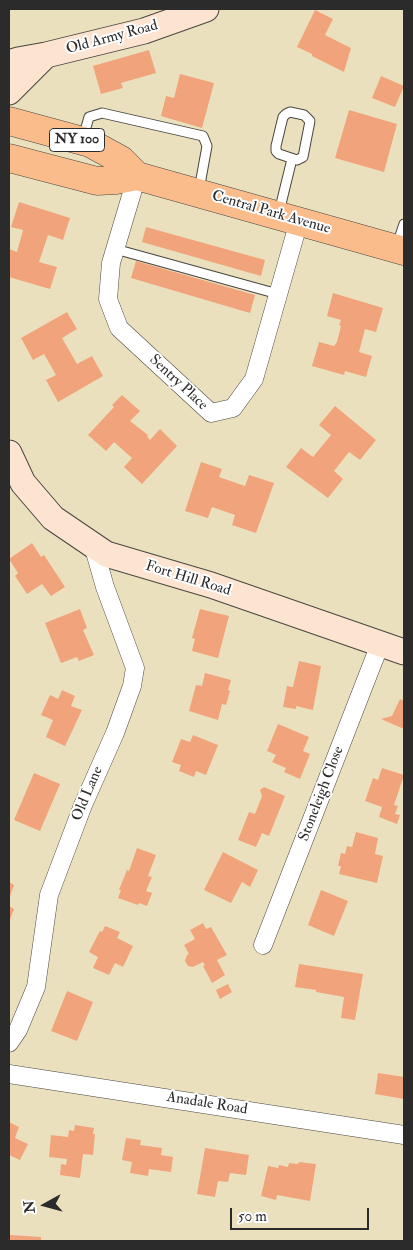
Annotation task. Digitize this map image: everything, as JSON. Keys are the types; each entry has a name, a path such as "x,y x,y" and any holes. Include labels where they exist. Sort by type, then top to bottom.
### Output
{"main road":[{"name":"Central Park Avenue","path":"9,121 83,141 106,150 121,160 137,176"},
{"name":"Central Park Avenue","path":"9,158 97,181 137,176 289,218 402,241"}],"street":[{"name":"Old Army Road","path":"9,63 144,31 206,9"},
{"name":"Old Army Road","path":"9,92 46,55"},
{"name":"Sentry Place","path":"137,176 111,263 108,299 119,328 211,413 233,408 254,379 278,294 289,218"},
{"name":"Fort Hill Road","path":"10,458 23,483 53,518 106,554 211,585 404,652"},
{"name":"Old Lane","path":"9,1043 18,1030 36,987 49,894 82,805 115,733 132,686 135,668 105,587 93,545"},
{"name":"Stoneleigh Close","path":"263,945 380,644"},
{"name":"Anadale Road","path":"9,1074 404,1135"}],"lane":[{"path":"290,112 304,115 310,120 303,157 297,160 292,159 279,154 276,146 283,118 290,112"},
{"path":"83,141 89,117 102,113 203,136 207,146 198,192"},
{"path":"289,218 292,159"},
{"path":"115,249 278,294"}],"building":[{"path":"315,10 333,19 325,35 351,48 344,72 297,47"},
{"path":"149,50 156,73 121,83 123,88 101,94 93,66"},
{"path":"180,74 214,83 202,128 161,116 166,96 174,98"},
{"path":"381,76 404,86 395,107 372,98"},
{"path":"349,110 397,124 384,172 335,158"},
{"path":"19,202 70,218 63,240 48,235 39,262 57,267 50,289 9,277 9,249 17,252 23,230 11,227"},
{"path":"146,227 265,260 261,276 142,242"},
{"path":"136,261 255,295 250,313 131,278"},
{"path":"333,293 383,308 376,332 365,329 359,352 372,356 366,377 345,371 344,375 312,366 319,342 334,346 337,342 341,320 327,316"},
{"path":"67,312 77,329 62,338 77,364 92,356 103,376 58,402 46,380 56,375 44,354 33,360 21,338"},
{"path":"122,395 140,411 130,421 148,435 150,440 160,429 177,446 142,484 124,467 132,458 114,442 106,451 88,435 114,407 112,405"},
{"path":"335,406 376,440 360,460 349,452 334,471 343,479 328,498 286,467 301,448 313,457 331,435 319,425"},
{"path":"201,462 222,469 219,477 245,486 249,475 274,483 256,533 232,525 235,515 212,507 208,518 185,511"},
{"path":"32,543 41,557 44,555 65,587 51,596 42,584 27,594 15,576 18,573 9,559"},
{"path":"80,609 87,628 83,630 94,655 79,661 77,657 61,663 45,623"},
{"path":"200,609 229,616 218,658 192,651 195,639 192,638"},
{"path":"299,661 321,666 313,710 296,706 296,709 283,707 287,686 293,687"},
{"path":"205,673 231,680 226,705 222,704 218,720 189,711 196,685 202,686"},
{"path":"62,690 75,696 71,706 82,710 65,746 46,737 53,720 41,715 50,695 58,699"},
{"path":"400,699 404,701 404,729 381,719 392,716"},
{"path":"278,724 309,737 303,751 310,754 300,779 284,772 286,768 272,762 276,755 267,751"},
{"path":"193,735 218,745 206,775 196,771 194,777 179,771 181,765 172,762 181,739 190,742"},
{"path":"382,768 404,775 394,805 398,806 395,814 400,815 397,824 379,817 382,807 365,801 373,778 378,780"},
{"path":"34,773 60,784 40,831 14,820"},
{"path":"264,787 285,796 269,836 262,833 256,847 238,840 249,812 255,814 262,796 260,790"},
{"path":"356,832 378,838 375,854 383,856 377,883 339,874 341,866 338,866 341,853 345,854 347,846 352,847"},
{"path":"137,848 156,855 148,876 152,877 146,891 152,893 147,906 118,898 121,890 119,890 127,870 129,871"},
{"path":"223,852 258,870 250,887 242,882 231,903 204,890"},
{"path":"9,882 14,885 9,899"},
{"path":"321,890 348,901 334,936 308,925"},
{"path":"9,906 14,909 9,922"},
{"path":"203,923 206,929 211,927 227,955 217,960 225,975 212,983 203,966 205,965 203,962 193,967 188,966 185,961 189,954 184,945 195,939 190,930"},
{"path":"105,926 120,932 117,938 133,946 123,967 115,963 109,975 93,968 98,957 89,952 100,931 102,932"},
{"path":"299,964 363,974 355,1020 341,1018 344,997 295,987"},
{"path":"228,984 232,992 220,999 216,990"},
{"path":"67,991 93,1002 77,1041 51,1031"},
{"path":"378,1073 404,1077 404,1099 375,1094"},
{"path":"9,1122 19,1127 15,1138 28,1144 20,1160 9,1155"},
{"path":"75,1125 94,1128 93,1134 95,1134 93,1155 83,1154 80,1178 60,1175 61,1164 66,1165 67,1159 49,1157 51,1135 68,1137 69,1130 74,1131"},
{"path":"126,1138 141,1140 140,1145 162,1148 161,1155 173,1157 171,1172 149,1169 148,1176 130,1173 132,1162 122,1160"},
{"path":"205,1148 249,1155 246,1175 230,1173 228,1182 218,1181 215,1197 197,1194"},
{"path":"299,1162 316,1164 310,1201 277,1195 276,1200 261,1196 268,1166 278,1168 279,1165 288,1167 289,1163 298,1164"},
{"path":"10,1235 41,1237 41,1241 9,1241"}]}
